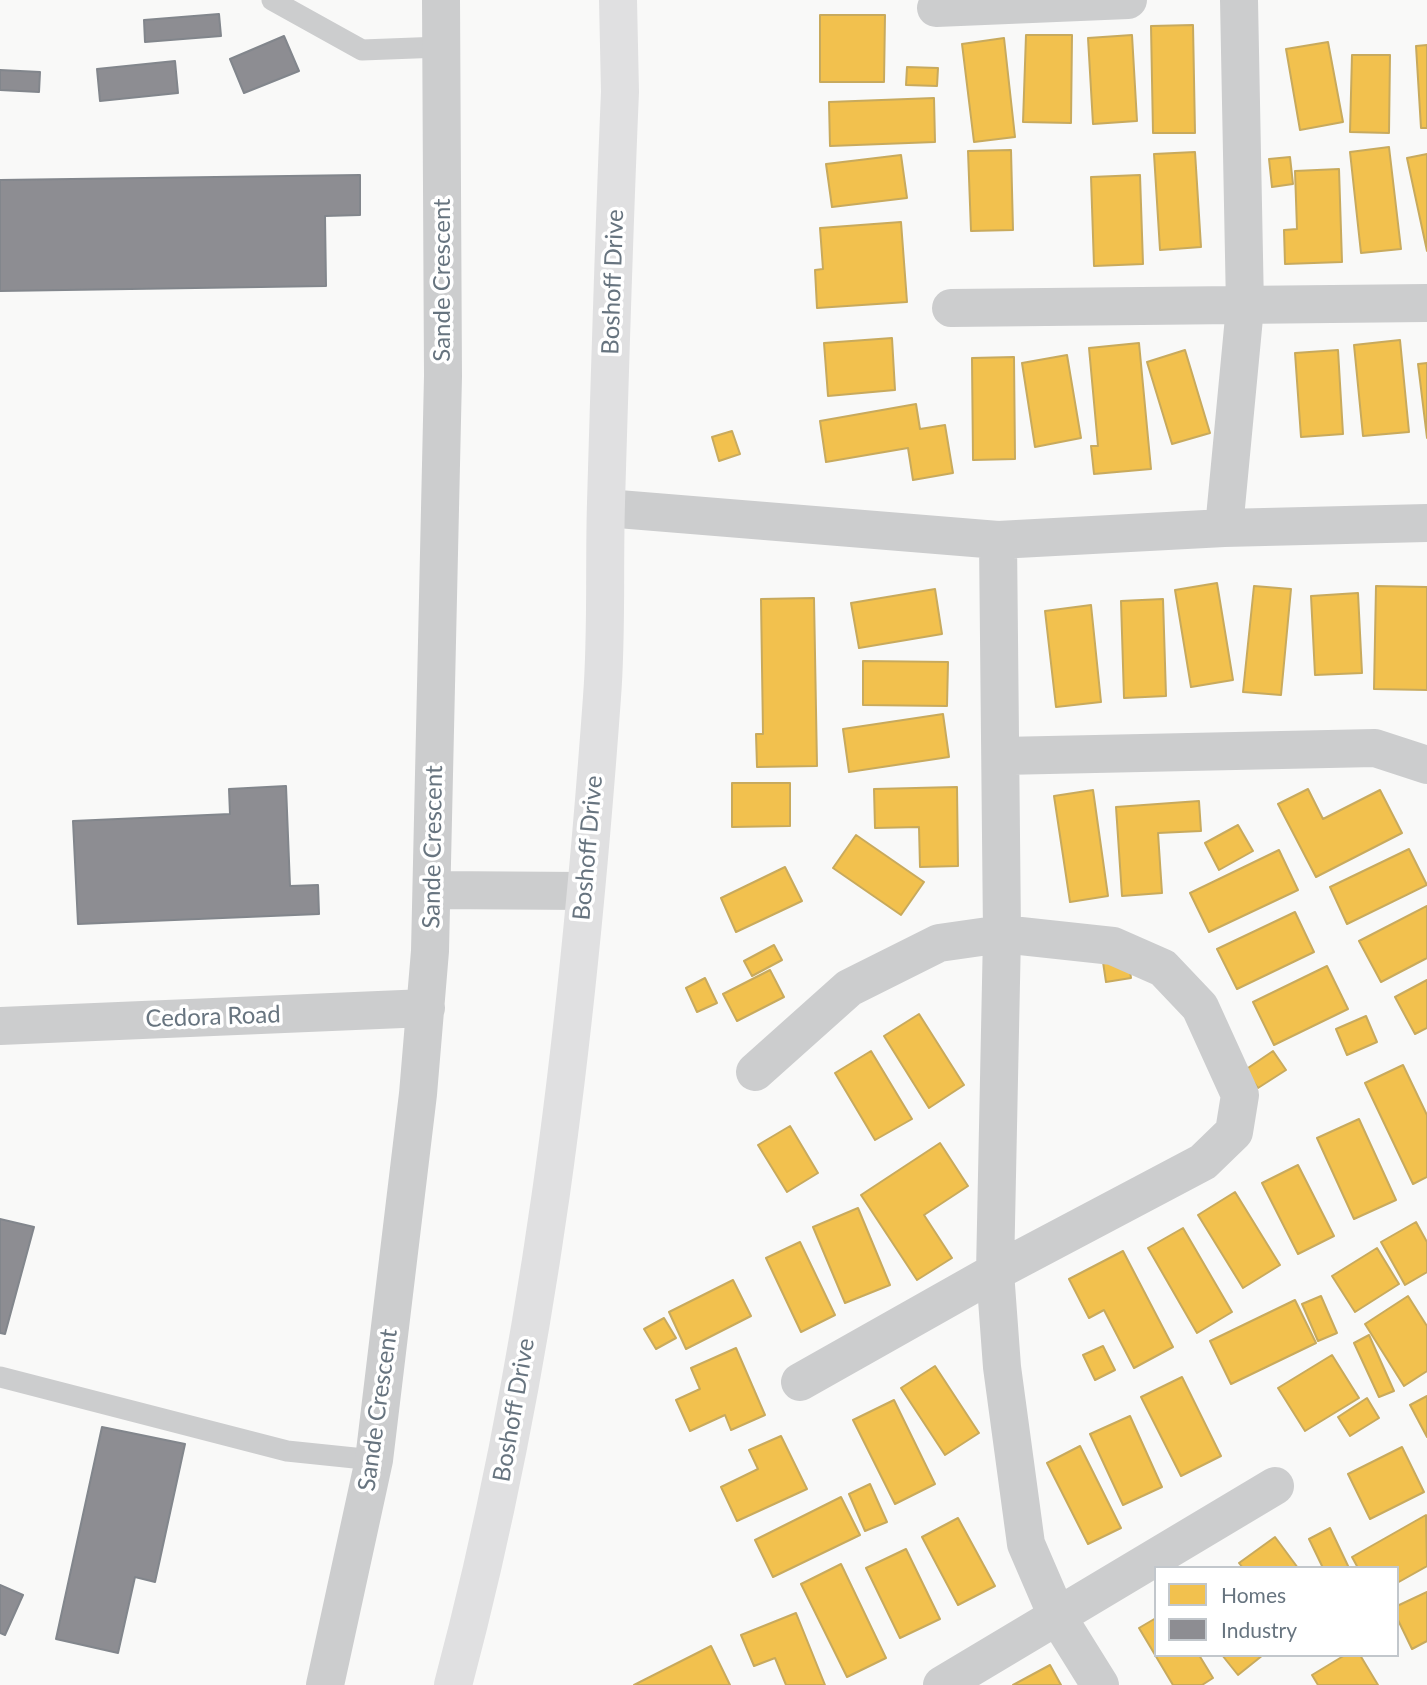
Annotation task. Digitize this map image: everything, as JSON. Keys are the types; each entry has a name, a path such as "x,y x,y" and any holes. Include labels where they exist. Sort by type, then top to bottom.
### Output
{"main road":[{"name":"Boshoff Drive","path":"453,1685 484,1568 520,1393 562,1108 602,694 620,92 618,0"}],"street":[{"name":"Sande Crescent","path":"325,1685 374,1460 426,1007 433,890 443,376 441,0"},
{"path":"936,8 1128,0"},
{"path":"1224,528 1244,307 1239,0"},
{"path":"951,308 1427,303"},
{"path":"606,508 998,540 1224,528 1427,523"},
{"path":"998,540 1002,934 995,1272 1002,1367 1026,1544 1058,1616 1100,1685"},
{"path":"1002,756 1375,748 1427,765"},
{"path":"433,890 583,891"},
{"path":"755,1072 849,988 939,943 1002,934 1113,946 1163,968 1200,1007 1240,1095 1234,1132 1203,1162 995,1272 800,1382"},
{"name":"Cedora Road","path":"0,1026 426,1007"},
{"path":"942,1685 1275,1486"}],"lane":[{"path":"272,0 362,50 441,47"},
{"path":"0,1377 287,1451 374,1460"}],"building: Homes":[{"path":"820,15 885,15 884,82 820,82"},
{"path":"1193,25 1195,133 1153,133 1151,26"},
{"path":"1026,35 1072,35 1071,123 1023,122"},
{"path":"1132,35 1137,121 1093,124 1088,38"},
{"path":"1004,38 1015,137 974,142 962,44"},
{"path":"1328,42 1343,122 1300,130 1286,49"},
{"path":"1427,45 1427,128 1421,128 1416,46"},
{"path":"1352,55 1390,55 1389,133 1350,132"},
{"path":"907,67 938,68 937,86 906,85"},
{"path":"934,98 935,142 830,146 829,102"},
{"path":"1389,147 1401,249 1361,253 1350,152"},
{"path":"1011,150 1013,230 971,231 968,151"},
{"path":"1195,152 1201,247 1160,250 1154,154"},
{"path":"1427,154 1427,251 1407,158"},
{"path":"901,155 907,198 832,207 826,164"},
{"path":"1290,157 1293,184 1272,187 1269,159"},
{"path":"1339,169 1342,262 1285,264 1284,230 1297,229 1295,171"},
{"path":"1140,175 1143,264 1094,266 1091,177"},
{"path":"901,222 907,302 817,308 815,270 823,269 820,228"},
{"path":"892,338 895,390 828,396 824,343"},
{"path":"1400,340 1409,432 1363,436 1354,345"},
{"path":"1139,343 1151,469 1094,474 1091,446 1098,446 1089,348"},
{"path":"1185,350 1210,433 1172,444 1147,362"},
{"path":"1338,350 1343,434 1301,437 1295,353"},
{"path":"1067,355 1081,438 1035,447 1022,363"},
{"path":"1014,357 1015,459 973,460 972,358"},
{"path":"1427,363 1427,438 1418,364"},
{"path":"916,404 920,429 945,425 953,473 913,480 908,448 826,462 820,421"},
{"path":"732,431 740,454 719,461 712,437"},
{"path":"1217,583 1233,680 1191,687 1175,590"},
{"path":"1254,586 1291,589 1281,695 1243,692"},
{"path":"1376,586 1427,587 1427,690 1374,689"},
{"path":"935,589 942,634 859,648 851,603"},
{"path":"1358,593 1362,673 1315,675 1311,596"},
{"path":"814,598 817,766 757,767 756,734 763,734 761,599"},
{"path":"1163,599 1166,696 1124,698 1121,601"},
{"path":"1091,605 1101,702 1056,707 1045,611"},
{"path":"863,661 948,662 947,706 863,705"},
{"path":"943,714 949,757 849,772 843,729"},
{"path":"732,783 790,783 790,826 732,827"},
{"path":"957,787 958,866 920,867 919,827 875,828 874,789"},
{"path":"1308,789 1323,819 1380,790 1402,833 1316,877 1278,804"},
{"path":"1093,790 1108,896 1070,902 1054,796"},
{"path":"1199,801 1201,831 1158,833 1162,893 1122,896 1116,807"},
{"path":"1238,825 1253,851 1219,870 1205,843"},
{"path":"856,835 924,882 901,915 833,868"},
{"path":"1409,849 1427,885 1347,924 1330,887"},
{"path":"1279,850 1298,890 1209,932 1190,893"},
{"path":"785,867 802,901 736,932 721,898"},
{"path":"1427,906 1427,958 1381,982 1359,941"},
{"path":"1295,912 1314,952 1237,989 1217,949"},
{"path":"774,945 782,960 752,976 744,961"},
{"path":"1128,958 1131,978 1106,982 1103,962"},
{"path":"1327,966 1348,1009 1274,1045 1253,1002"},
{"path":"770,970 784,997 737,1021 723,994"},
{"path":"705,978 717,1003 697,1012 686,988"},
{"path":"1427,980 1427,1028 1415,1034 1395,997"},
{"path":"919,1014 964,1085 929,1108 884,1036"},
{"path":"1366,1016 1377,1042 1347,1055 1336,1029"},
{"path":"871,1051 912,1119 875,1140 835,1073"},
{"path":"1273,1051 1286,1070 1258,1088 1245,1070"},
{"path":"1403,1065 1427,1115 1427,1177 1413,1184 1365,1083"},
{"path":"1359,1119 1396,1200 1354,1219 1317,1138"},
{"path":"790,1126 818,1173 787,1192 758,1145"},
{"path":"940,1143 968,1186 924,1215 952,1258 917,1280 861,1195"},
{"path":"1298,1165 1334,1236 1298,1254 1262,1183"},
{"path":"1235,1192 1280,1265 1243,1288 1198,1215"},
{"path":"858,1208 890,1285 845,1303 813,1227"},
{"path":"1416,1222 1427,1242 1427,1272 1405,1285 1381,1242"},
{"path":"1183,1228 1232,1312 1197,1333 1148,1248"},
{"path":"800,1242 835,1315 801,1332 766,1258"},
{"path":"1377,1248 1399,1284 1355,1312 1332,1276"},
{"path":"1123,1251 1173,1347 1134,1368 1104,1310 1089,1318 1069,1279"},
{"path":"733,1280 751,1316 686,1349 669,1312"},
{"path":"1321,1296 1337,1333 1318,1341 1302,1304"},
{"path":"1408,1296 1427,1326 1427,1371 1404,1386 1365,1324"},
{"path":"1295,1300 1316,1343 1231,1384 1210,1341"},
{"path":"664,1318 676,1338 656,1349 644,1329"},
{"path":"1369,1335 1394,1391 1379,1397 1354,1343"},
{"path":"1103,1346 1115,1370 1095,1380 1083,1355"},
{"path":"736,1348 765,1415 731,1430 725,1415 690,1431 676,1400 700,1389 691,1368"},
{"path":"1332,1355 1359,1398 1305,1431 1278,1388"},
{"path":"935,1366 979,1433 945,1455 901,1388"},
{"path":"1182,1377 1221,1456 1181,1476 1141,1397"},
{"path":"1427,1396 1427,1437 1410,1405"},
{"path":"1367,1398 1379,1418 1350,1436 1338,1417"},
{"path":"894,1400 935,1484 895,1504 853,1420"},
{"path":"1130,1416 1162,1487 1123,1505 1090,1434"},
{"path":"781,1436 807,1489 737,1521 721,1487 758,1469 749,1450"},
{"path":"1080,1446 1121,1528 1088,1544 1047,1463"},
{"path":"1402,1447 1424,1492 1370,1519 1348,1474"},
{"path":"870,1484 887,1522 865,1531 849,1494"},
{"path":"841,1497 860,1535 773,1577 755,1540"},
{"path":"1426,1515 1427,1566 1399,1582 1399,1566 1357,1566 1352,1557"},
{"path":"958,1518 995,1586 958,1605 922,1537"},
{"path":"1330,1528 1348,1566 1322,1566 1309,1539"},
{"path":"1275,1537 1297,1566 1241,1566 1239,1563"},
{"path":"906,1549 940,1619 900,1638 866,1568"},
{"path":"841,1564 886,1658 847,1677 801,1584"},
{"path":"1427,1592 1427,1641 1412,1649 1399,1622 1399,1605"},
{"path":"796,1613 825,1685 786,1685 775,1658 754,1666 741,1635"},
{"path":"1154,1619 1154,1653 1139,1628"},
{"path":"711,1646 730,1685 634,1685"},
{"path":"1156,1657 1200,1657 1213,1678 1202,1685 1173,1685"},
{"path":"1224,1657 1260,1657 1238,1675"},
{"path":"1342,1657 1361,1657 1378,1685 1318,1685 1312,1675"},
{"path":"1050,1665 1061,1685 1013,1685"}],"building: Industry":[{"path":"219,14 221,36 145,42 144,20"},
{"path":"284,36 299,71 244,93 230,59"},
{"path":"175,61 178,93 100,101 97,69"},
{"path":"0,70 40,72 39,92 0,90"},
{"path":"360,175 360,215 325,216 326,286 0,291 0,180"},
{"path":"286,786 290,886 318,885 319,914 78,924 73,821 230,814 229,789"},
{"path":"0,1219 34,1227 5,1334 0,1333"},
{"path":"102,1427 185,1444 155,1582 135,1577 118,1653 56,1639"},
{"path":"0,1585 23,1595 5,1635 0,1633"}]}
